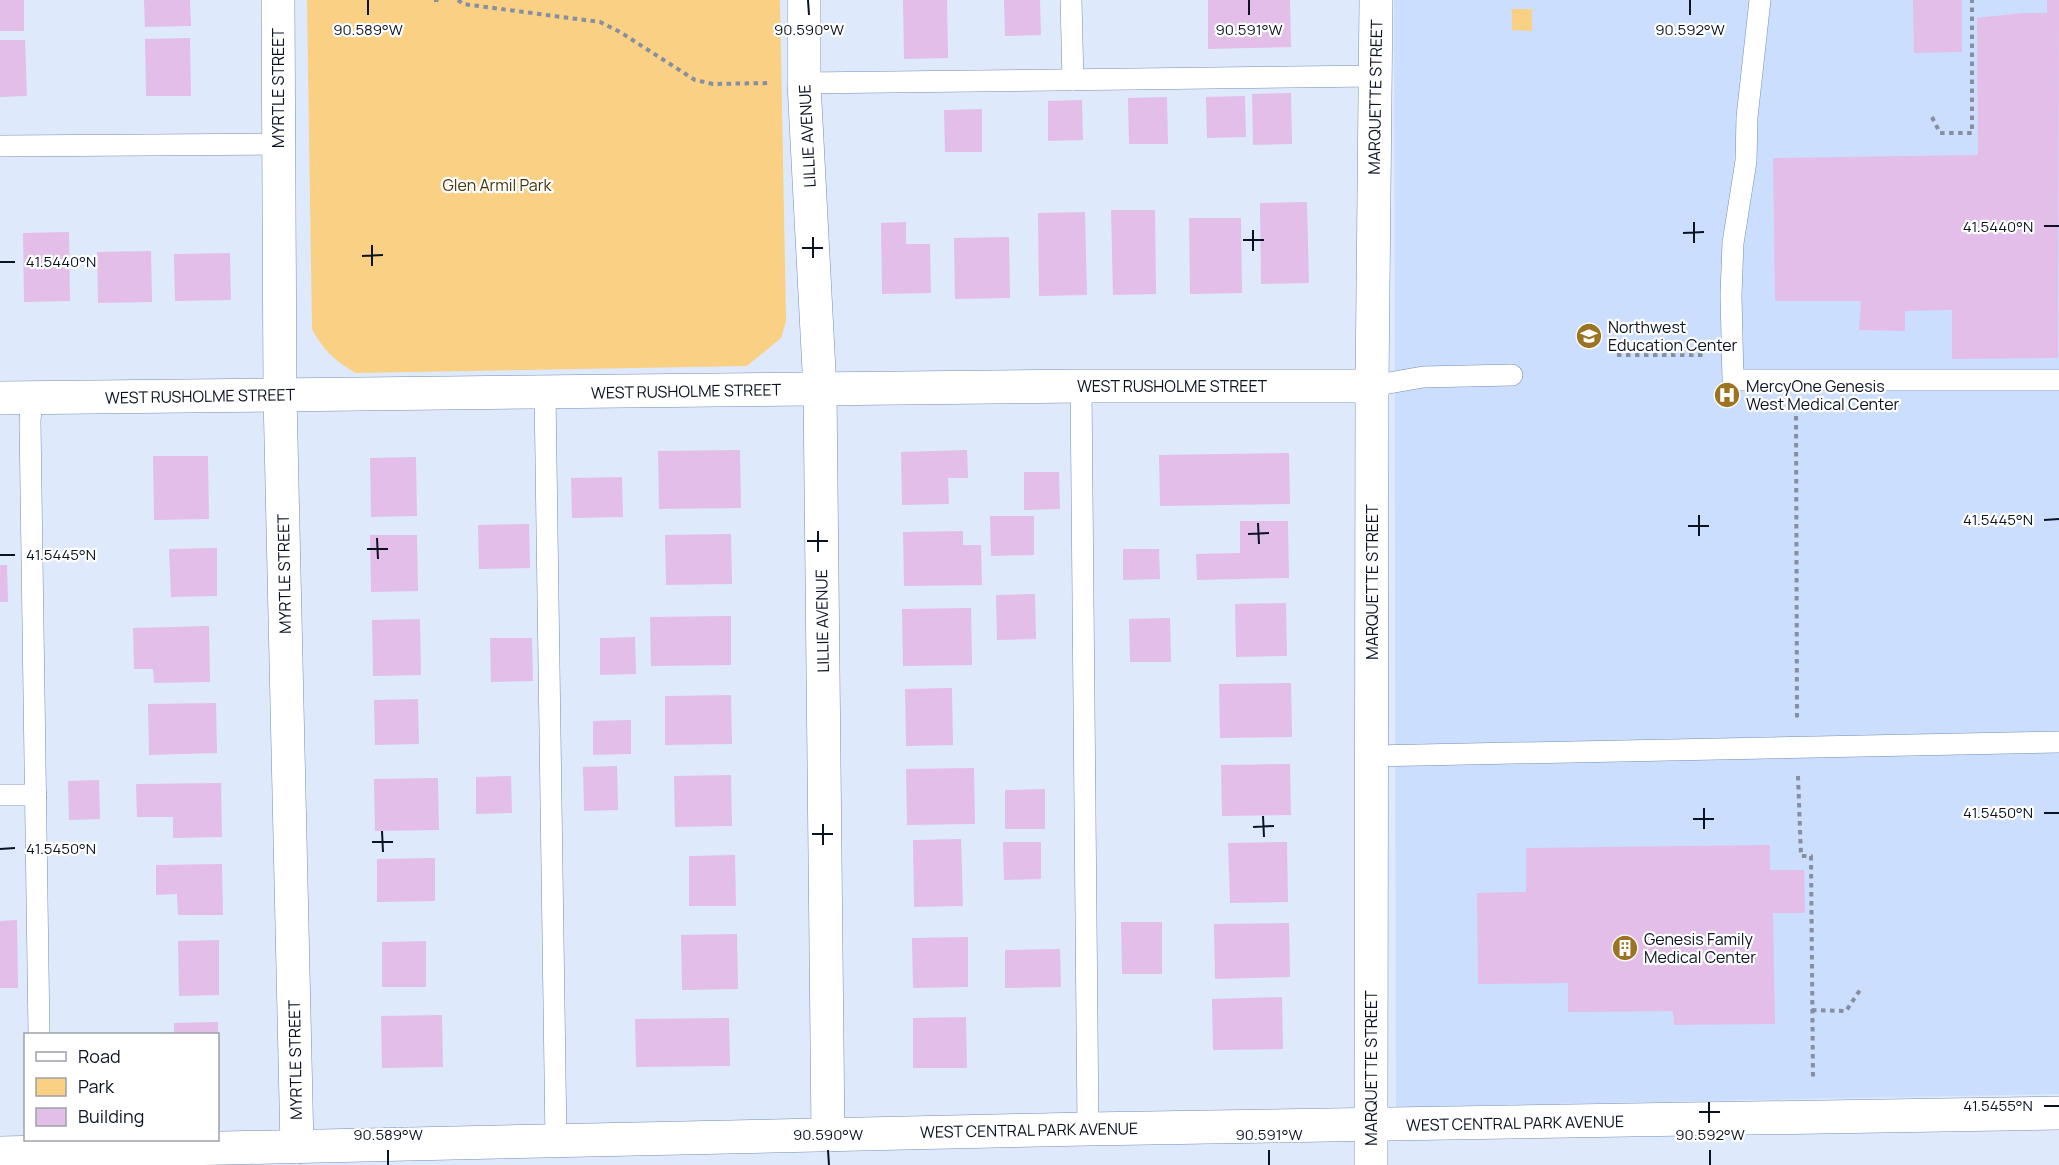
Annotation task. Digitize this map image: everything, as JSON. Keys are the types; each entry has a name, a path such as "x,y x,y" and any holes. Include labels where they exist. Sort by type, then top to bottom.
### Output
{"street":[{"name":"MYRTLE STREET","path":"278,0 280,395 297,1147"},
{"name":"LILLIE AVENUE","path":"804,0 804,83 820,390 828,1135"},
{"name":"MARQUETTE STREET","path":"1371,1165 1372,386 1376,0"},
{"name":"WEST RUSHOLME STREET","path":"0,398 1081,386 1372,386"},
{"name":"WEST CENTRAL PARK AVENUE","path":"0,1153 41,1146 297,1147 408,1155 556,1141 1088,1129 2059,1113"}],"lane":[{"path":"1071,0 1073,80"},
{"path":"1760,0 1747,117 1746,161 1733,243 1733,380 2059,380"},
{"path":"804,83 1375,76"},
{"path":"0,146 277,144"},
{"path":"1372,386 1423,377 1512,375"},
{"path":"1081,386 1088,1129"},
{"path":"545,393 556,1141"},
{"path":"32,398 30,420 39,1033"},
{"path":"1371,756 2059,742"},
{"path":"0,795 36,795"}],"path":[{"path":"434,0 440,0"},
{"path":"458,0 464,4 600,22 620,32 695,80 713,84 804,83"},
{"path":"1932,117 1940,133 1972,133 1970,4 1972,0"},
{"path":"1617,355 1732,355"},
{"path":"1796,380 1797,746 1801,856 1811,856 1813,1079"},
{"path":"1812,1010 1846,1011 1860,990"}],"shaded area":[{"name":"MercyOne Genesis West Medical Center","path":"1394,0 2059,0 2059,1094 1396,1107"}],"green space":[{"name":"Glen Armil Park","path":"307,0 780,0 786,321 781,338 747,366 356,373 342,364 331,355 312,329"},
{"path":"1512,9 1532,9 1532,31 1512,30"}],"building":[{"path":"0,0 24,0 24,31 0,31"},
{"path":"144,0 190,0 191,26 145,27"},
{"path":"903,0 947,0 948,58 904,59"},
{"path":"1004,0 1040,0 1041,35 1005,36"},
{"path":"1208,0 1290,0 1291,47 1208,49"},
{"path":"1913,0 1962,0 1962,52 1914,53"},
{"path":"2047,0 2059,0 2058,358 1952,359 1952,310 1905,311 1905,331 1859,330 1861,301 1775,301 1773,158 1978,155 1977,18 2047,13"},
{"path":"190,38 191,96 146,96 145,39"},
{"path":"0,40 25,40 27,96 0,97"},
{"path":"1291,93 1292,144 1253,145 1252,94"},
{"path":"1245,96 1246,137 1207,138 1206,97"},
{"path":"1167,97 1168,144 1129,144 1128,98"},
{"path":"1082,100 1083,140 1048,141 1048,101"},
{"path":"982,109 982,152 945,152 944,110"},
{"path":"1307,202 1309,283 1261,284 1260,203"},
{"path":"1111,210 1155,210 1156,294 1113,295"},
{"path":"1085,212 1087,295 1039,296 1038,213"},
{"path":"1189,218 1241,218 1242,293 1190,294"},
{"path":"906,222 906,244 930,244 931,293 882,294 881,223"},
{"path":"69,232 70,301 24,302 23,233"},
{"path":"1009,237 1010,298 955,299 954,238"},
{"path":"151,251 152,302 98,303 97,252"},
{"path":"230,253 231,300 175,301 174,254"},
{"path":"740,450 741,508 659,509 658,451"},
{"path":"967,450 968,478 948,478 949,504 902,505 901,452"},
{"path":"1289,453 1290,504 1160,506 1159,455"},
{"path":"153,456 208,456 209,519 154,520"},
{"path":"416,457 417,516 371,517 370,458"},
{"path":"1024,472 1059,472 1060,509 1024,510"},
{"path":"622,477 623,517 572,518 571,478"},
{"path":"990,516 1034,516 1034,555 991,556"},
{"path":"1240,521 1288,521 1289,578 1197,580 1196,554 1240,553"},
{"path":"529,524 530,568 479,569 478,525"},
{"path":"963,531 963,545 981,545 982,585 904,586 903,532"},
{"path":"731,534 732,584 666,585 665,535"},
{"path":"370,535 417,535 418,591 371,592"},
{"path":"217,548 217,596 171,597 169,549"},
{"path":"1123,549 1159,549 1160,579 1123,580"},
{"path":"0,565 7,565 8,602 0,602"},
{"path":"1035,594 1036,639 997,640 996,595"},
{"path":"1286,603 1287,656 1236,657 1235,604"},
{"path":"971,608 972,665 903,666 902,609"},
{"path":"731,616 731,665 651,666 650,617"},
{"path":"1170,618 1171,662 1130,662 1129,619"},
{"path":"420,619 421,675 373,676 372,620"},
{"path":"209,626 210,682 154,683 153,669 134,669 133,628"},
{"path":"635,637 636,674 600,675 600,638"},
{"path":"490,638 532,638 533,681 491,682"},
{"path":"1291,683 1292,737 1220,738 1219,684"},
{"path":"952,688 953,745 906,746 905,689"},
{"path":"731,695 732,744 665,745 665,696"},
{"path":"418,699 419,744 375,745 374,700"},
{"path":"216,703 217,753 149,755 148,704"},
{"path":"631,720 631,754 593,755 593,721"},
{"path":"1290,764 1291,815 1222,816 1221,765"},
{"path":"617,766 618,810 584,811 583,767"},
{"path":"974,768 975,824 907,825 906,769"},
{"path":"731,775 732,826 675,827 674,776"},
{"path":"511,776 512,813 476,814 476,777"},
{"path":"438,778 439,830 375,831 374,779"},
{"path":"99,780 100,819 69,820 68,781"},
{"path":"221,783 222,837 173,838 173,817 137,817 136,784"},
{"path":"1045,789 1045,829 1005,829 1005,790"},
{"path":"961,839 963,906 914,907 913,840"},
{"path":"1003,842 1041,842 1041,879 1004,880"},
{"path":"1287,842 1288,902 1230,903 1228,843"},
{"name":"Genesis Family Medical Center","path":"1770,845 1770,870 1804,870 1805,913 1773,913 1775,1024 1674,1025 1673,1011 1568,1012 1568,983 1478,984 1477,893 1526,892 1526,848"},
{"path":"735,855 736,906 689,906 689,856"},
{"path":"435,858 435,901 377,902 377,859"},
{"path":"222,864 223,915 178,915 177,894 156,895 156,865"},
{"path":"17,920 18,988 0,988 0,921"},
{"path":"1121,922 1162,922 1162,974 1122,974"},
{"path":"1289,923 1290,977 1215,979 1214,924"},
{"path":"737,934 738,989 682,990 681,935"},
{"path":"968,937 968,987 913,988 912,938"},
{"path":"219,940 219,995 179,996 178,941"},
{"path":"426,941 426,987 382,987 382,942"},
{"path":"1060,949 1061,987 1005,988 1005,950"},
{"path":"1282,997 1283,1049 1213,1050 1212,999"},
{"path":"442,1015 443,1067 382,1068 381,1016"},
{"path":"966,1017 967,1068 913,1068 913,1018"},
{"path":"729,1018 730,1066 636,1067 635,1019"},
{"path":"218,1022 218,1033 174,1033 174,1023"}],"place":[{"name":"Northwest Education Center","path":"1589,336"},
{"name":"MercyOne Genesis West Medical Center","path":"1727,395"},
{"name":"Genesis Family Medical Center","path":"1625,948"}]}
